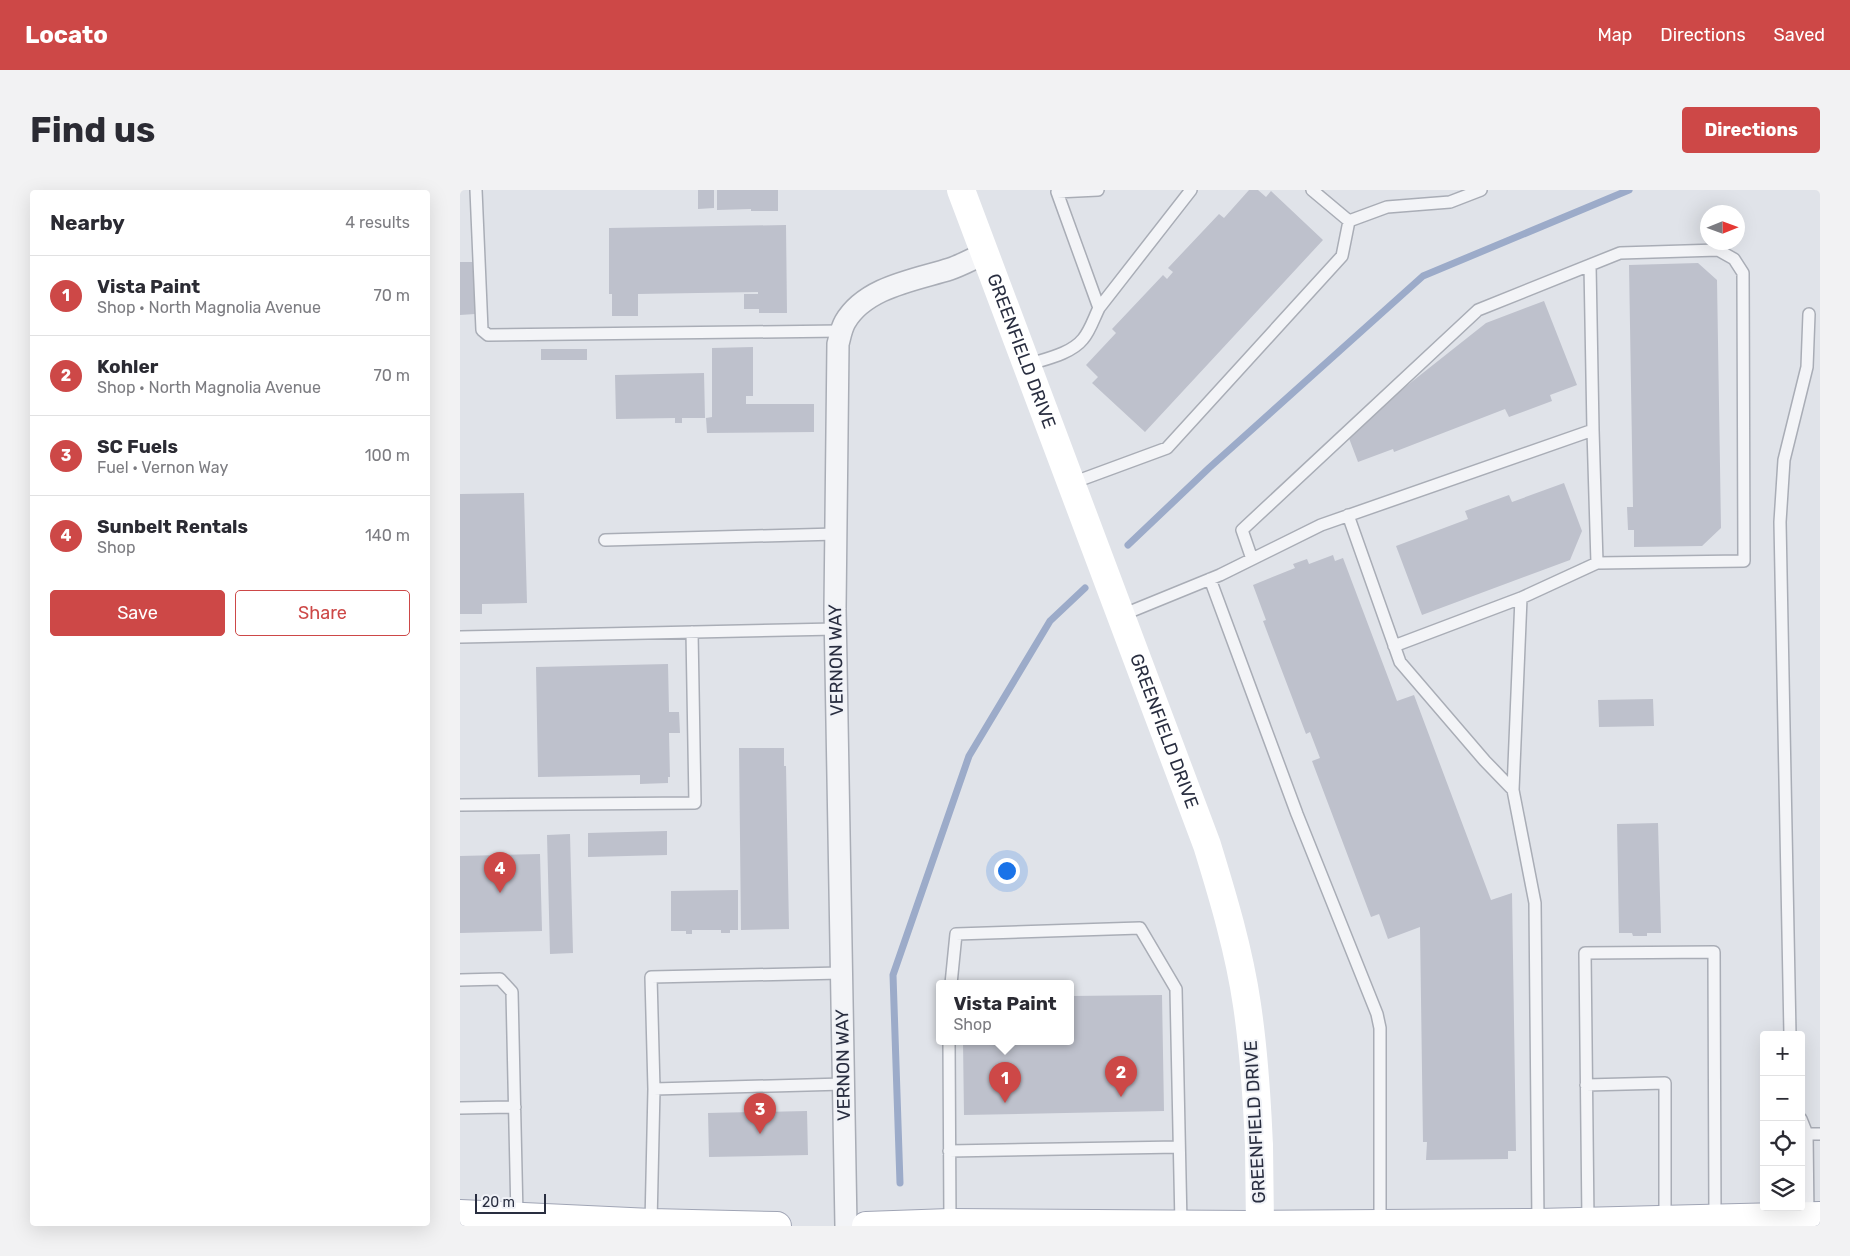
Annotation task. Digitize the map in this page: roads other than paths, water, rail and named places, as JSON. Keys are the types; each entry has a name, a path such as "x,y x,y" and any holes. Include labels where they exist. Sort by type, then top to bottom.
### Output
{"main road":[{"path":"961,190 986,253"},
{"name":"GREENFIELD DRIVE","path":"986,253 1195,809 1224,899 1247,1003 1254,1058 1259,1146 1260,1226"},
{"path":"460,1214 652,1223 777,1226"},
{"path":"866,1226 950,1224 1562,1223 1715,1218 1798,1218"}],"street":[{"name":"VERNON WAY","path":"846,1226 836,629 838,344 845,321 867,299 903,283 953,268 986,253"}],"lane":[{"path":"476,190 482,330 488,335 841,331"},
{"path":"1098,190 1057,192 1099,308"},
{"path":"1027,365 1070,350 1084,338 1099,308 1192,190"},
{"path":"1312,190 1348,221"},
{"path":"1348,221 1387,207 1450,202 1481,190"},
{"path":"1072,483 1167,448 1342,256 1348,221"},
{"path":"1252,559 1242,530 1478,310 1620,253 1718,250 1734,259 1743,273 1744,561 1597,563 1521,598 1394,646"},
{"path":"1590,265 1597,563"},
{"path":"1790,1031 1780,522 1784,460 1807,367 1809,314"},
{"path":"1122,615 1210,579 1321,525 1593,430"},
{"path":"1348,515 1400,662 1484,762 1513,790"},
{"path":"605,540 836,534"},
{"path":"1210,579 1297,814 1377,1014 1380,1028 1380,1224"},
{"path":"1521,598 1513,790 1535,903 1562,1223"},
{"path":"460,637 836,629"},
{"path":"460,805 694,803 692,632"},
{"path":"951,980 956,934 1140,928 1176,989 1181,1224"},
{"path":"1562,1223 1586,1085 1585,953 1714,952 1715,1218"},
{"path":"652,1223 654,1089 651,977 841,973"},
{"path":"460,980 500,979 512,992 517,1216"},
{"path":"949,1045 950,1224"},
{"path":"1586,1085 1665,1083 1665,1220"},
{"path":"654,1089 843,1084"},
{"path":"460,1108 515,1107"},
{"path":"1798,1218 1807,1134 1802,1121"},
{"path":"1807,1134 1820,1134"},
{"path":"949,1151 1179,1147"}],"waterway":[{"path":"1128,545 1209,468 1423,276 1629,190"},
{"path":"900,1183 893,975 969,756 1050,621 1085,588"}],"place":[{"name":"Sunbelt Rentals","path":"500,893"},
{"name":"Kohler","path":"1121,1097"},
{"name":"Vista Paint","path":"1005,1103"},
{"name":"SC Fuels","path":"760,1134"}]}
